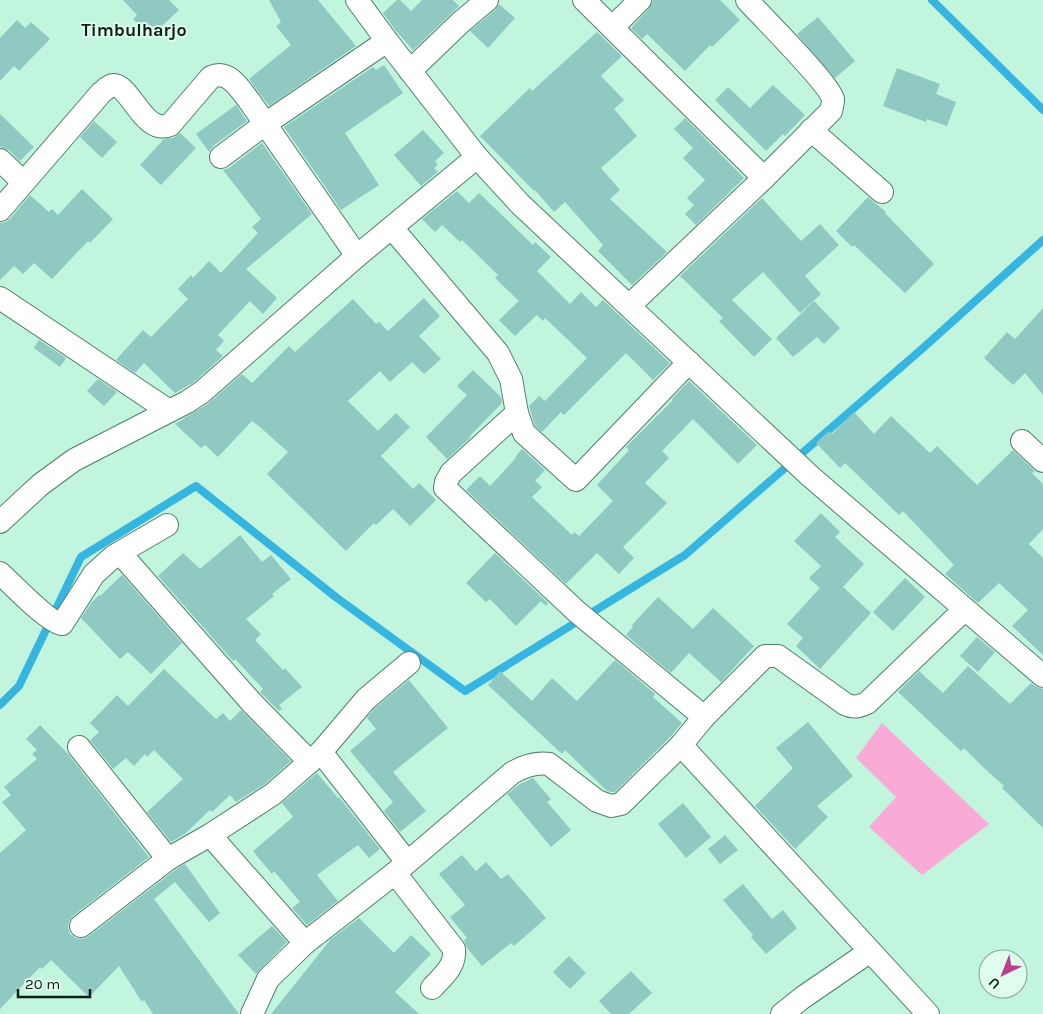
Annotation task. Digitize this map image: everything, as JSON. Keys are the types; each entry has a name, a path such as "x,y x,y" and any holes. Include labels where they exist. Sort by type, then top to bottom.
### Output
{"street":[{"path":"358,0 387,42 477,157 520,204 766,432 810,476 964,609 1041,671"},
{"path":"410,71 487,0"},
{"path":"584,0 764,178"},
{"path":"612,27 640,0"},
{"path":"629,306 764,178 831,111 832,99 822,82 747,0"},
{"path":"221,157 265,124 387,42"},
{"path":"0,210 101,93 111,85 116,84 122,88 148,120 160,127 165,127 170,125 211,77 224,75 231,79 250,102 357,256"},
{"path":"811,130 882,192"},
{"path":"0,522 40,485 74,460 170,411 202,392 357,256 477,157"},
{"path":"0,160 23,182"},
{"path":"392,228 498,353 511,379 516,413 524,433 576,480 689,362"},
{"path":"0,298 170,411"},
{"path":"516,413 451,473 445,488 576,611 704,717"},
{"path":"1022,441 1043,461"},
{"path":"0,573 49,617 60,624 64,623 94,574 120,553 167,525"},
{"path":"120,553 252,703 316,757 401,867 454,949 455,956 451,967 432,988"},
{"path":"252,1014 268,979 305,943 401,867 512,773 539,763 548,764 596,801 611,806 622,804 681,745 704,717 764,656 778,656 845,704 858,707 867,703 964,609"},
{"path":"81,926 168,859 210,835 273,794 316,757 366,699 409,663"},
{"path":"681,745 869,952 928,1014"},
{"path":"79,746 168,859"},
{"path":"210,835 305,943"},
{"path":"782,1014 869,952"}],"shaded area":[{"path":"882,723 989,824 922,875 869,827 896,797 856,758"}],"building":[{"path":"123,0 169,0 179,10 150,37 133,19 137,15"},
{"path":"269,0 318,0 356,46 269,106 249,79 291,45 276,26 281,22"},
{"path":"397,0 400,0 411,11 422,0 453,0 459,6 413,50 383,13"},
{"path":"653,0 720,0 740,20 712,47 710,45 685,71 647,34 642,39 631,28 649,9"},
{"path":"499,4 515,18 488,48 470,31 495,10"},
{"path":"818,17 855,61 835,78 797,34"},
{"path":"17,20 25,28 31,22 50,39 19,71 14,66 0,81 0,38"},
{"path":"597,32 622,56 601,76 624,100 614,109 637,136 601,168 620,190 610,199 667,252 632,285 598,251 603,245 565,202 554,212 535,190 480,136 530,88 532,91"},
{"path":"384,65 403,93 345,133 379,185 341,210 284,127 373,67 376,70"},
{"path":"897,68 940,84 936,94 956,102 947,126 927,119 926,122 883,106"},
{"path":"773,85 805,115 785,136 783,134 766,151 715,100 728,87 750,108"},
{"path":"236,105 247,121 213,146 209,152 196,134"},
{"path":"0,114 34,147 20,161 9,150 0,147"},
{"path":"685,118 744,178 696,225 685,214 694,205 687,198 705,180 683,158 693,148 674,129"},
{"path":"94,121 117,142 102,158 80,137"},
{"path":"423,130 444,153 435,161 438,165 434,168 438,172 421,186 394,155"},
{"path":"180,133 196,148 161,185 140,165 164,139 173,138"},
{"path":"262,143 312,214 246,269 277,298 263,314 250,301 218,335 224,341 216,350 223,356 194,382 175,393 144,363 135,373 116,360 143,330 151,337 188,299 178,289 191,275 193,278 209,261 221,273 258,233 252,227 261,219 223,170 229,168"},
{"path":"82,189 113,219 90,243 88,241 52,279 34,263 23,274 14,266 0,280 0,223 10,219 30,195 49,212 52,209 58,215"},
{"path":"457,191 469,203 479,193 533,245 535,242 551,257 537,271 570,304 581,292 596,307 603,300 670,363 653,380 626,353 564,415 561,412 542,432 535,426 529,406 539,396 545,401 587,358 545,318 543,321 537,315 515,336 499,320 519,301 495,278 498,275 462,240 460,242 442,225 435,232 422,219"},
{"path":"868,197 886,212 934,264 905,293 854,245 852,247 836,231"},
{"path":"762,198 801,241 820,224 839,245 805,276 821,294 800,313 763,272 732,300 772,339 754,357 719,321 723,318 680,276"},
{"path":"424,298 440,316 419,336 441,359 424,374 412,362 390,382 380,371 348,401 378,431 396,413 410,427 381,456 413,489 419,483 436,500 410,526 393,509 376,525 374,523 346,551 267,474 288,452 252,421 218,457 205,445 201,448 175,424 209,403 242,374 252,383 289,346 295,352 353,299 376,324 379,322 388,331"},
{"path":"814,301 840,328 824,344 817,337 793,357 776,338"},
{"path":"1043,308 1043,395 1025,373 1013,385 984,358 1007,332 1015,339"},
{"path":"39,340 66,358 60,367 34,348"},
{"path":"473,370 501,397 502,403 470,438 447,459 426,437 467,395 457,386"},
{"path":"98,379 117,392 104,406 87,391"},
{"path":"689,381 757,445 738,464 693,419 662,451 669,458 645,483 667,503 623,547 634,558 619,574 597,553 566,584 466,490 480,476 490,486 522,449 545,470 535,481 542,487 532,497 572,535 574,532 579,536 613,501 597,485 629,450 626,447 673,400"},
{"path":"854,412 874,434 891,416 930,453 937,446 977,485 1013,450 1035,471 1032,473 1043,484 1043,529 1029,544 1043,558 1043,655 1012,626 1028,610 999,583 978,603 945,574 954,565 903,511 899,515 845,463 840,468 816,443 829,431 832,434"},
{"path":"821,513 840,532 835,537 864,564 843,587 871,613 820,669 796,646 803,638 787,624 820,588 809,578 821,566 794,541"},
{"path":"240,535 262,562 271,555 291,579 246,619 261,634 255,640 302,687 279,705 282,709 279,711 260,692 263,689 235,659 233,661 158,576 183,553 200,569"},
{"path":"495,553 548,603 546,606 541,601 516,626 490,599 486,602 466,583"},
{"path":"122,575 182,643 151,674 128,652 120,659 81,618 92,602"},
{"path":"905,578 925,597 893,631 873,612"},
{"path":"658,597 693,629 713,608 754,646 721,682 689,653 671,673 626,635 633,627 632,625"},
{"path":"977,637 995,652 978,672 960,656"},
{"path":"615,660 655,694 653,697 682,723 615,792 612,792 607,791 565,750 562,754 488,685 500,671 532,701 552,678 577,701"},
{"path":"968,666 1010,704 1031,683 1043,689 1043,828 1002,788 1004,786 964,748 961,751 898,692 919,671 943,693"},
{"path":"164,669 216,719 223,713 230,721 241,710 291,761 265,784 236,802 230,795 212,812 210,810 186,833 171,842 147,812 183,779 154,750 147,757 145,754 134,766 126,758 113,769 90,740 99,732 90,723 117,695 128,706"},
{"path":"409,680 448,728 393,772 426,811 400,832 384,811 393,802 350,751 376,729 367,718 375,708"},
{"path":"808,722 853,776 817,806 828,817 795,849 755,806 793,768 776,748"},
{"path":"40,725 68,754 149,857 73,916 69,921 68,928 70,934 76,938 83,939 89,936 185,864 220,913 209,922 175,882 154,899 239,1014 153,1014 144,1000 142,1002 119,966 89,997 51,960 42,969 40,967 0,1009 0,853 26,830 2,802 11,795 4,787 37,759 32,754 37,750 26,739"},
{"path":"317,773 339,797 380,849 369,858 358,845 317,875 338,901 307,925 292,908 300,902 274,871 272,874 253,851 293,817 282,803"},
{"path":"533,778 551,799 547,802 571,830 551,847 507,794 520,784"},
{"path":"683,803 711,837 686,858 658,824"},
{"path":"725,835 738,850 720,864 708,849"},
{"path":"462,855 476,871 486,862 501,879 508,874 546,918 514,946 511,943 482,966 467,948 464,940 467,938 450,917 465,905 439,874"},
{"path":"743,884 772,919 783,910 797,928 766,954 751,937 753,935 723,900"},
{"path":"359,918 394,953 411,935 431,954 395,992 419,1014 271,1014 331,939"},
{"path":"272,926 287,942 256,974 238,955"},
{"path":"569,956 586,973 570,989 553,972"},
{"path":"631,971 652,993 629,1014 611,1014 599,1001"}],"waterway":[{"path":"932,0 1043,110"},
{"path":"0,705 19,686 81,557 196,486 337,598 465,691 685,555 923,348 1043,240"}],"district":[{"name":"Timbulharjo","path":"134,30"}]}
